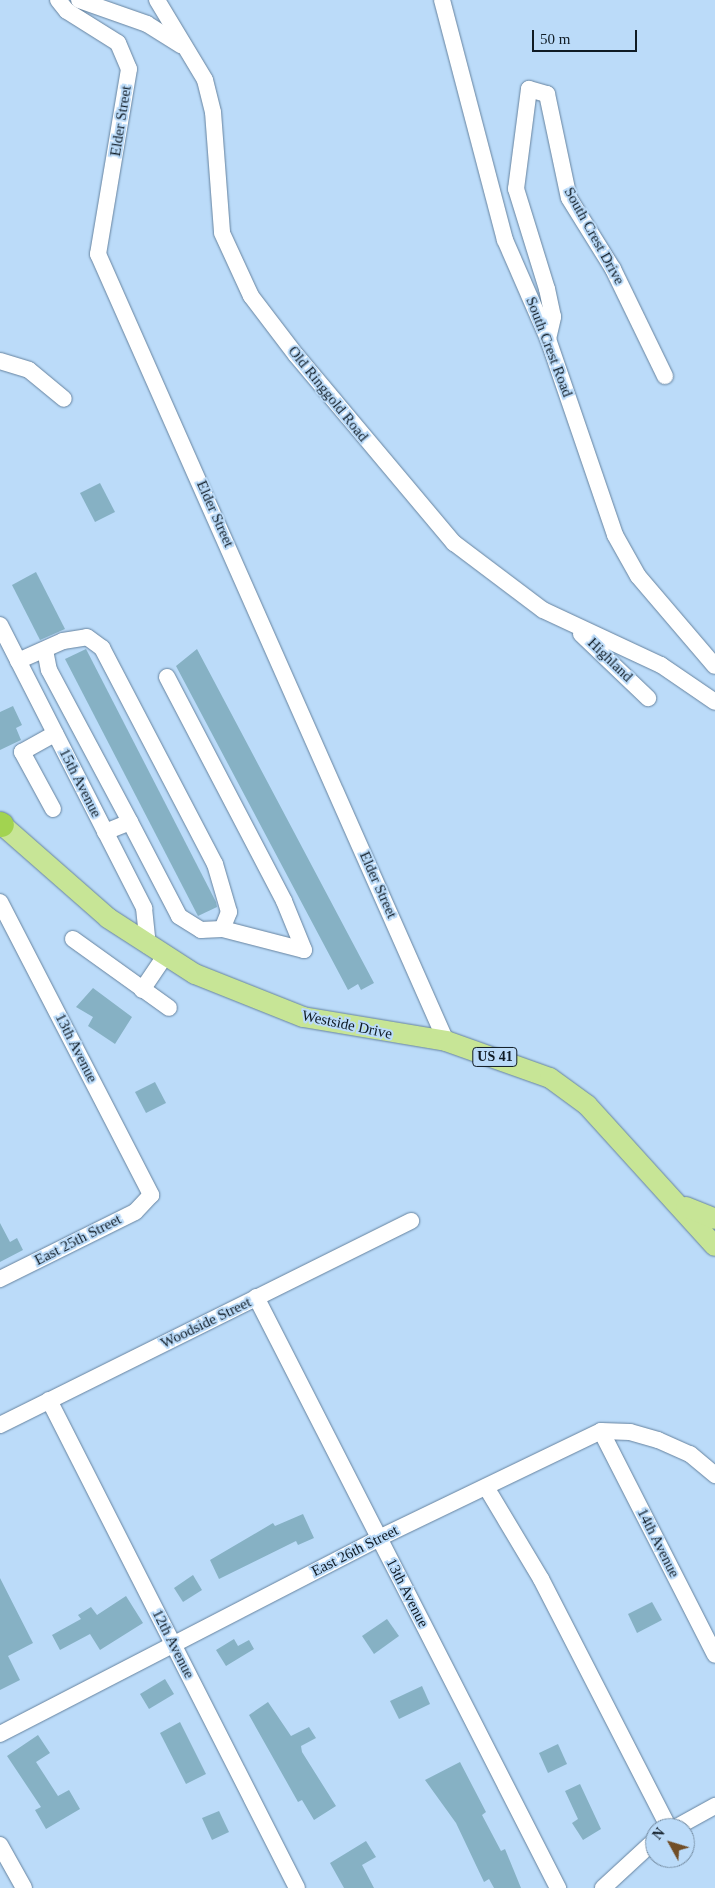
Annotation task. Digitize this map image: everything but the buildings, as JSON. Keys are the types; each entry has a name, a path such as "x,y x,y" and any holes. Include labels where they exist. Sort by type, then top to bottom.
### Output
{"main road":[{"name":"Westside Drive","path":"1,824 108,918 148,946 227,989 303,1017 446,1041 550,1078 587,1105 687,1210 715,1246"},
{"name":"Westside Drive","path":"687,1210 715,1230"},
{"path":"687,1210 715,1219"}],"street":[{"name":"Elder Street","path":"58,0 67,11 118,43 129,69 98,254 446,1041"},
{"name":"Old Ringgold Road","path":"79,0 147,24 183,46 205,80 213,112 222,233 251,296 454,543 543,610 661,665 715,702"},
{"path":"157,0 183,46"},
{"name":"South Crest Road","path":"442,0 505,240 548,339 615,535 638,576 715,666"},
{"name":"South Crest Drive","path":"548,339 553,317 547,289 516,189 529,89 547,94 569,198 613,269 665,376"},
{"path":"0,361 29,370 64,399"},
{"name":"Highland","path":"571,623 648,698"},
{"name":"15th Avenue","path":"2,635 18,661 144,908 148,946"},
{"path":"18,661 63,641 87,637 102,648 215,864 229,912 222,929"},
{"path":"46,650 50,670 179,916 201,930 222,929 304,950 284,900 167,677"},
{"path":"53,809 22,752 55,734"},
{"path":"78,779 100,766"},
{"path":"105,832 130,822"},
{"name":"13th Avenue","path":"0,902 151,1195"},
{"path":"73,939 169,1008"},
{"path":"142,990 165,956"},
{"name":"East 25th Street","path":"0,1279 135,1212 151,1195"},
{"name":"Woodside Street","path":"0,1425 411,1221"},
{"name":"13th Avenue","path":"256,1297 558,1888"},
{"name":"12th Avenue","path":"49,1400 296,1888"},
{"name":"East 26th Street","path":"0,1734 174,1646 379,1538 601,1431 630,1432 658,1440 690,1454 715,1475"},
{"name":"14th Avenue","path":"601,1431 715,1655"},
{"path":"486,1486 541,1579 664,1818"},
{"path":"693,1818 715,1806"},
{"path":"0,1845 24,1888"},
{"path":"603,1888 645,1849"}]}
